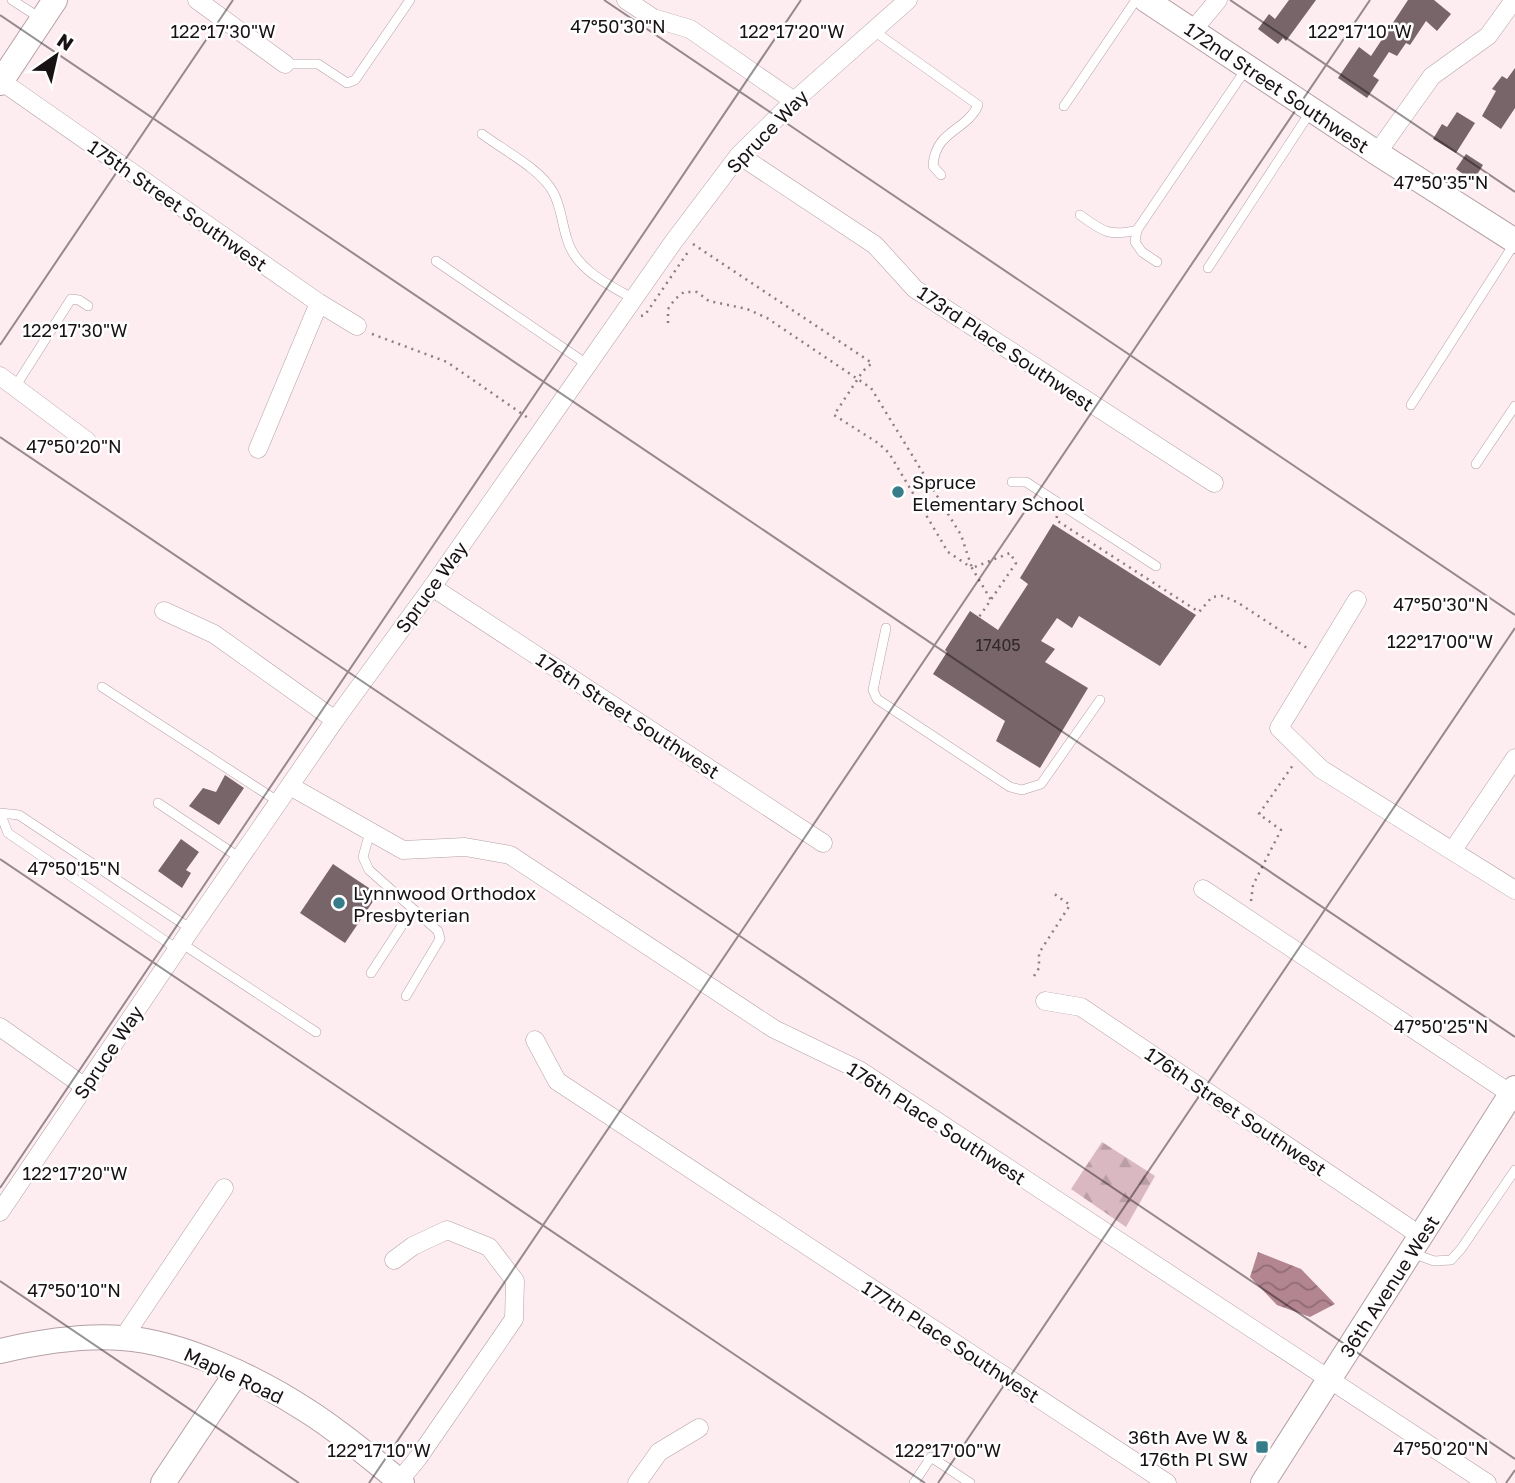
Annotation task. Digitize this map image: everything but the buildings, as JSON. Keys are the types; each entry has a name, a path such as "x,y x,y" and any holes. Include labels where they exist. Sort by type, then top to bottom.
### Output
{"street":[{"path":"197,0 285,64"},
{"path":"626,0 653,18 690,29 794,100"},
{"name":"Spruce Way","path":"0,1212 335,720 738,155 794,100 908,0"},
{"name":"172nd Street Southwest","path":"1146,0 1515,241"},
{"path":"1193,30 1218,0"},
{"path":"1377,153 1432,76 1488,36 1514,0"},
{"path":"1,82 49,10"},
{"name":"175th Street Southwest","path":"1,82 319,303 357,326"},
{"name":"173rd Place Southwest","path":"738,155 875,245 915,289 1214,483"},
{"path":"258,449 319,303"},
{"path":"0,376 87,441"},
{"name":"176th Street Southwest","path":"432,587 823,844"},
{"path":"1357,600 1279,728 1321,769 1515,890"},
{"path":"164,611 214,634 335,720"},
{"path":"1453,850 1515,758"},
{"name":"176th Place Southwest","path":"290,786 402,850 465,847 510,855 774,1029 859,1070 1487,1483"},
{"path":"1203,889 1513,1091"},
{"name":"176th Street Southwest","path":"1045,1001 1081,1007 1415,1244"},
{"path":"0,1027 85,1087"},
{"name":"177th Place Southwest","path":"535,1041 557,1081 1167,1483"},
{"name":"36th Avenue West","path":"1263,1483 1513,1091"},
{"path":"123,1338 224,1188"},
{"path":"394,1259 413,1245 447,1230 489,1247 515,1281 514,1319 418,1458 398,1481"},
{"name":"Maple Road","path":"0,1351 88,1338 123,1338 183,1350 237,1372 309,1411 398,1481"},
{"path":"163,1483 237,1372"},
{"path":"637,1483 659,1451 699,1427"}],"lane":[{"path":"12,0 49,10"},
{"path":"285,64 318,64 341,80 348,83 355,80 410,0"},
{"path":"1064,106 1136,0"},
{"path":"874,31 978,105 972,117 956,126 933,154 933,166 941,175"},
{"path":"1157,262 1142,252 1135,242 1136,230 1247,68"},
{"path":"1208,268 1312,110"},
{"path":"482,134 541,177 554,193 567,243 580,264 634,299"},
{"path":"1080,215 1102,231 1119,234 1136,230"},
{"path":"1411,405 1515,241"},
{"path":"436,261 588,365"},
{"path":"16,387 71,299 79,300 88,306"},
{"path":"1476,464 1515,407"},
{"path":"1012,482 1026,482 1157,566"},
{"path":"886,628 873,690 877,699 1010,787 1022,790 1041,784 1101,700"},
{"path":"102,687 279,802"},
{"path":"158,803 240,858"},
{"path":"183,940 8,833 0,813 19,815 183,940 316,1032"},
{"path":"370,832 364,847 365,864 374,877 438,931 440,939 406,996"},
{"path":"371,973 412,910"},
{"path":"1415,1244 1434,1261 1451,1260 1515,1170"},
{"path":"914,1483 930,1457 970,1483"}],"path":[{"path":"688,252 693,243 872,363 834,415 889,453 948,552 972,568"},
{"path":"668,323 668,309 675,299 684,292 697,292 709,301 747,309 767,318 871,388 961,535 972,568 991,600"},
{"path":"357,326 381,339 447,362 543,428"},
{"path":"972,568 1010,553 1016,564 979,617"},
{"path":"1237,603 1322,657"},
{"path":"1247,918 1253,885 1281,830 1259,814 1294,762 1305,753"},
{"path":"1034,976 1040,968 1039,953 1070,905 1053,893"}],"green space":[{"path":"1102,1142 1155,1176 1126,1227 1071,1189"}],"water":[{"path":"1258,1252 1301,1269 1335,1304 1310,1317 1277,1305 1250,1277"}],"place":[{"name":"Spruce Elementary School","path":"898,492"},
{"name":"Lynnwood Orthodox Presbyterian","path":"339,903"},
{"name":"36th Ave W & 176th Pl SW","path":"1262,1447"}]}
